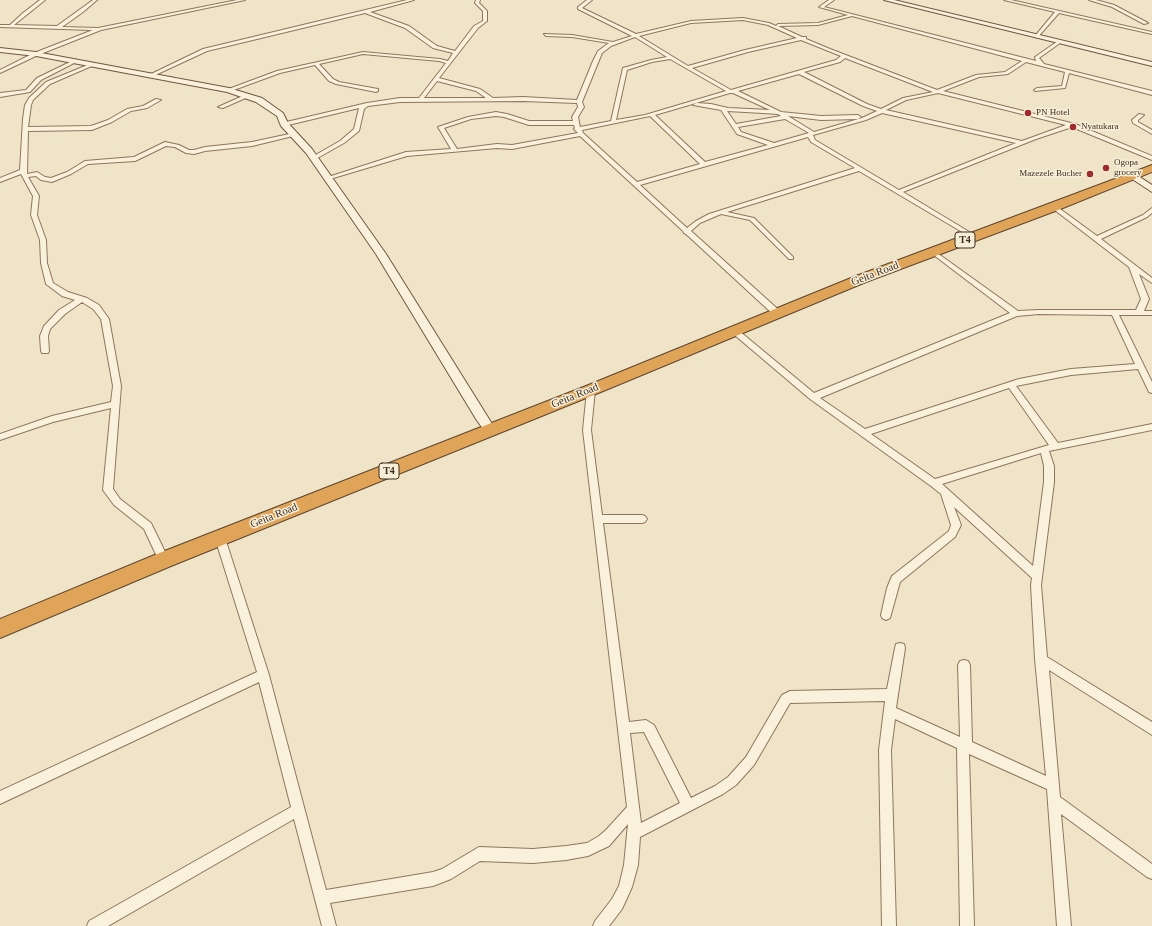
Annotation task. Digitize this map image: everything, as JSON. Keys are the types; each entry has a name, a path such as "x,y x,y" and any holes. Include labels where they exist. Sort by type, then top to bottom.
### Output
{"highway":[{"name":"Geita Road","path":"0,629 164,560 735,332 861,279 1054,207 1152,168"}],"street":[{"path":"12,25 43,0"},
{"path":"59,27 95,0"},
{"path":"204,9 212,0"},
{"path":"0,72 36,54 100,29 243,0"},
{"path":"149,76 200,52 412,0"},
{"path":"421,99 476,28 486,20 485,11 477,3 478,0"},
{"path":"590,0 579,8 636,36 688,68 778,112 812,134 813,141 974,237"},
{"path":"832,0 821,7 1152,93"},
{"path":"887,0 1152,64"},
{"path":"1006,0 1152,33"},
{"path":"1090,0 1113,6 1146,23"},
{"path":"367,12 406,27 434,44 435,47 456,53"},
{"path":"1037,37 1058,12"},
{"path":"778,314 686,232 578,129 574,117 581,105 579,102 595,61 600,52 614,43 680,25 710,20 743,20 806,28 851,16"},
{"path":"1140,30 1151,20"},
{"path":"769,24 844,56 938,91 1074,125 1152,158"},
{"path":"0,26 12,25 100,29"},
{"path":"796,35 801,32"},
{"path":"546,35 574,36 614,43"},
{"path":"688,68 747,51 804,38"},
{"path":"635,184 775,145 868,117 906,99 938,91 979,76 1006,73 1028,61 1036,59 1058,42"},
{"path":"0,50 36,54 229,90 259,100 280,114 284,124 314,158 381,254 490,430"},
{"path":"229,90 279,72 366,53 440,60 449,63"},
{"path":"328,178 406,154 498,146 512,147 578,129 651,114 684,105 838,61 844,56"},
{"path":"613,122 625,69 650,61 671,58"},
{"path":"1036,59 1043,65"},
{"path":"0,95 28,90 39,79 74,62"},
{"path":"315,64 331,80 338,84 376,90"},
{"path":"92,65 53,81 37,92 28,105 24,173 36,196 34,215 43,240 44,263 50,284 65,294 81,299 96,307 105,319 117,377 108,490 117,502 148,526 164,560"},
{"path":"799,72 865,105 882,111 1022,143"},
{"path":"1037,90 1062,88 1064,86 1067,72"},
{"path":"436,79 478,90 491,99"},
{"path":"221,107 247,96"},
{"path":"284,124 367,105 421,99 508,99 579,102"},
{"path":"500,114 508,99"},
{"path":"26,129 92,128 110,121 129,110 145,107 158,100"},
{"path":"314,158 342,142 357,130 362,108 367,105"},
{"path":"684,105 707,105 723,109 778,112 824,118 868,117"},
{"path":"723,109 741,134 775,145"},
{"path":"312,117 326,118 361,114"},
{"path":"451,151 454,150 454,147 441,127 470,118 500,114 529,123 578,129"},
{"path":"651,114 704,165"},
{"path":"1141,115 1135,120 1136,123 1152,132"},
{"path":"734,126 785,117"},
{"path":"898,192 1022,143 1074,125"},
{"path":"0,180 24,173 37,174 43,179 52,180 69,173 87,162 135,159 166,144 177,146 188,152 194,152 212,148 252,144 294,135"},
{"path":"686,232 701,220 719,212 859,169"},
{"path":"1132,175 1152,189"},
{"path":"1054,207 1098,238 1152,281"},
{"path":"1098,238 1145,216 1152,210"},
{"path":"719,212 752,219 790,258"},
{"path":"933,252 1016,314"},
{"path":"1131,265 1145,299 1139,313"},
{"path":"46,351 44,336 47,328 62,312 81,299"},
{"path":"813,397 1016,314 1039,312 1115,314 1152,313"},
{"path":"1115,314 1152,390"},
{"path":"735,332 813,397 934,483 1036,575"},
{"path":"864,433 1011,385 1071,372 1140,366"},
{"path":"1011,385 1056,446"},
{"path":"591,390 587,430 624,728 633,809 634,833 631,865 626,887 617,904 600,926"},
{"path":"0,437 52,419 115,404"},
{"path":"934,483 1044,449 1152,427"},
{"path":"1044,449 1048,466 1049,482 1036,575 1041,658 1064,926"},
{"path":"886,615 892,588 896,578 952,534 955,529 956,525 945,493"},
{"path":"598,519 642,519"},
{"path":"220,538 263,675 329,926"},
{"path":"889,926 885,750 900,648"},
{"path":"1041,658 1152,729"},
{"path":"964,665 967,926"},
{"path":"0,798 263,675"},
{"path":"634,833 720,790 741,772 750,761 786,699 892,696"},
{"path":"890,711 1052,786"},
{"path":"624,728 646,726 650,729 688,806"},
{"path":"1054,801 1152,872"},
{"path":"322,898 433,879 446,874 479,854 533,856 566,853 588,848 604,842 633,809"},
{"path":"94,926 298,810"}],"place":[{"name":"PN Hotel","path":"1028,113"},
{"name":"Nyatukara","path":"1073,127"},
{"name":"Ogopa grocery","path":"1106,168"},
{"name":"Mazezele Bucher","path":"1090,174"}]}
